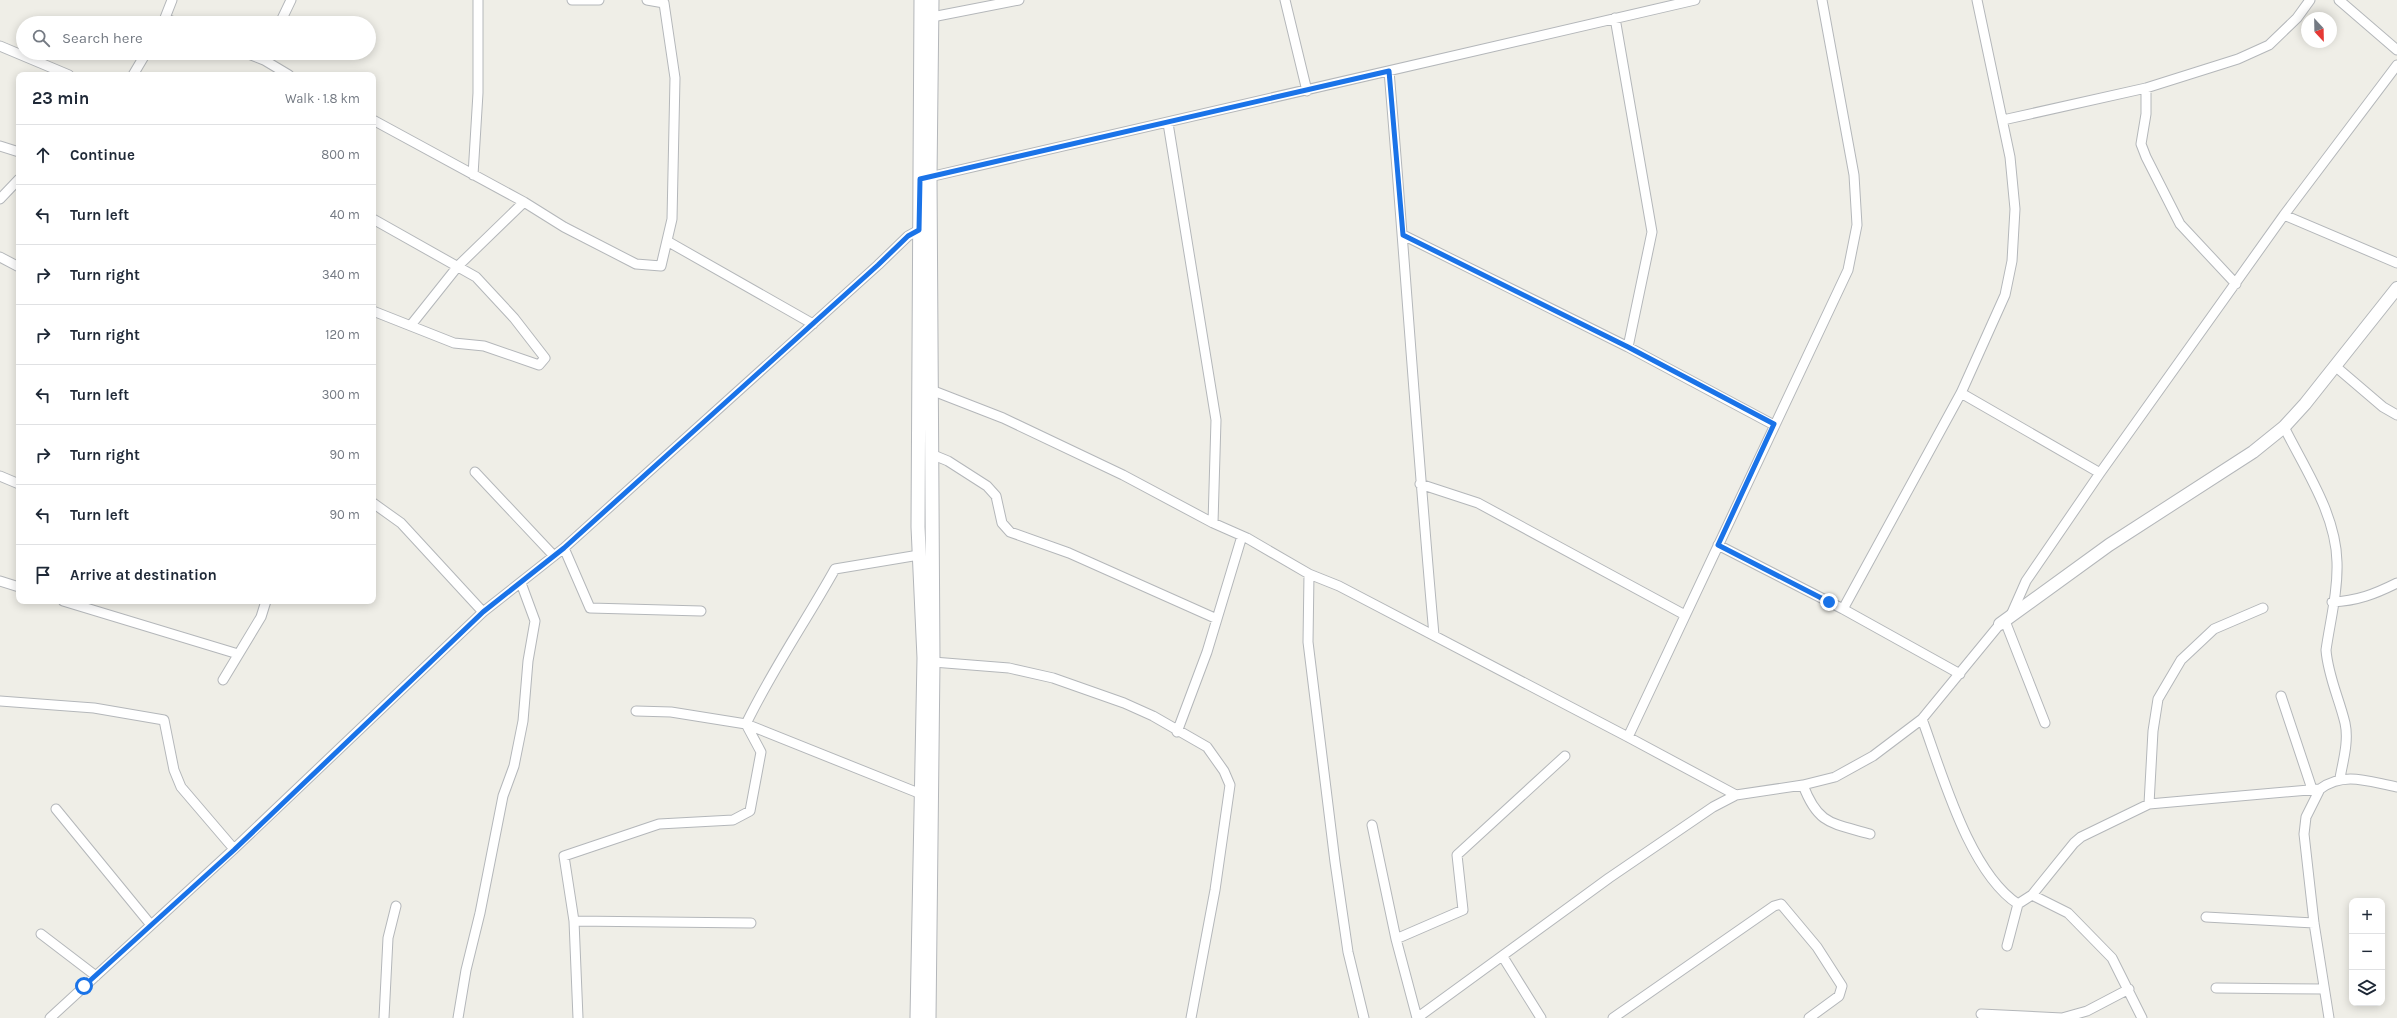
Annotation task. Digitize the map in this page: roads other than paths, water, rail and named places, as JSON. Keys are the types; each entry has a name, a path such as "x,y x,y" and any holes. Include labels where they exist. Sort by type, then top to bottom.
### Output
{"main road":[{"path":"921,0 931,390 933,662 929,1018"},
{"path":"918,1018 924,658 919,555 919,230 925,178 932,0"}],"street":[{"path":"166,16 172,0"},
{"path":"283,16 291,0"},
{"path":"473,175 478,94 478,0"},
{"path":"572,0 599,0"},
{"path":"376,122 524,202 564,227 636,264 661,266 672,219 675,78 664,2 647,0"},
{"path":"932,17 1019,0"},
{"path":"1285,0 1307,91"},
{"path":"925,178 1307,91 1694,0"},
{"path":"1628,737 1774,424 1848,270 1857,225 1854,175 1822,0"},
{"path":"1843,609 1961,392 2005,295 2012,261 2015,209 2010,157 1977,0"},
{"path":"2003,120 2146,88 2238,59 2269,45 2297,18 2310,0"},
{"path":"2339,0 2397,50"},
{"path":"1615,18 1652,232 1628,347"},
{"path":"0,46 16,53"},
{"path":"33,60 62,72"},
{"path":"135,72 142,60"},
{"path":"269,60 285,72"},
{"path":"1372,824 1396,938 1417,1018 1690,820 1736,795 1803,785 1835,777 1854,768 1922,719 2005,620 2026,581 2100,473 2284,215 2397,65"},
{"path":"1389,71 1403,235 1420,484 1434,635"},
{"path":"2146,88 2146,114 2141,144 2146,157 2180,224 2236,284"},
{"path":"1168,123 1216,420 1213,523"},
{"path":"0,146 16,151"},
{"path":"0,199 16,182"},
{"path":"411,325 458,266 524,202"},
{"path":"2284,215 2397,263"},
{"path":"376,221 384,227 458,266 476,278 514,318 545,358 540,365 484,346 454,343 376,312"},
{"path":"50,1018 234,850 483,612 564,548 813,324 908,236 919,230"},
{"path":"1403,235 1628,347 1774,424"},
{"path":"667,241 813,324"},
{"path":"0,257 16,265"},
{"path":"2005,620 2109,545 2253,452 2284,427 2397,288"},
{"path":"2335,366 2383,407 2397,415"},
{"path":"931,390 1003,418 1123,475 1213,523 1242,536 1309,574 1339,586 1434,635 1736,795"},
{"path":"1961,392 2100,473"},
{"path":"2284,427 2318,493 2332,529 2337,562 2326,650 2327,665 2345,723 2346,738 2340,778"},
{"path":"931,454 948,461 987,486 996,496 1002,523 1010,532 1069,553 1218,620"},
{"path":"475,472 554,556"},
{"path":"0,476 16,483"},
{"path":"1420,484 1478,503 1685,615"},
{"path":"376,505 401,523 483,612"},
{"path":"1177,732 1218,620 1242,536"},
{"path":"1718,545 1843,609 1960,674"},
{"path":"564,548 590,608 701,611"},
{"path":"746,724 788,647 835,569 919,555"},
{"path":"1309,574 1308,642 1334,855 1348,952 1364,1018"},
{"path":"0,581 16,586"},
{"path":"458,1018 466,970 480,913 503,796 514,766 523,721 528,661 535,621 521,583"},
{"path":"2332,602 2357,600 2397,583"},
{"path":"73,604 238,654"},
{"path":"223,680 261,617 265,604"},
{"path":"2149,804 2153,731 2158,698 2181,660 2214,629 2263,608"},
{"path":"2005,620 2045,723"},
{"path":"933,662 1009,668 1053,678 1153,716 1177,732 1207,747 1226,775 1230,785 1215,890 1191,1018"},
{"path":"2281,696 2316,789 2306,817 2304,834 2314,923 2329,1018"},
{"path":"0,700 94,708 164,720 174,770 181,787 234,850"},
{"path":"636,711 671,712 746,724 921,794"},
{"path":"1922,719 1964,832 1999,890 2018,904"},
{"path":"578,1018 574,921 564,856 659,824 733,820 750,811 761,752 746,724"},
{"path":"1396,938 1463,910 1457,855 1565,756"},
{"path":"2007,946 2018,904 2032,895 2081,837 2149,804 2316,789 2330,781 2340,778 2397,787"},
{"path":"1803,785 1810,804 1820,816 1830,823 1870,834"},
{"path":"56,809 152,925"},
{"path":"2032,895 2068,913 2112,958 2142,1018"},
{"path":"1613,1018 1774,906 1781,904 1817,947 1842,986 1839,996 1809,1018"},
{"path":"384,1018 388,938 396,906"},
{"path":"2206,917 2314,923"},
{"path":"574,921 751,923"},
{"path":"42,934 96,976"},
{"path":"1503,957 1541,1018"},
{"path":"2216,988 2324,989"},
{"path":"1981,1014 2062,1018 2088,1011 2128,989"}]}
